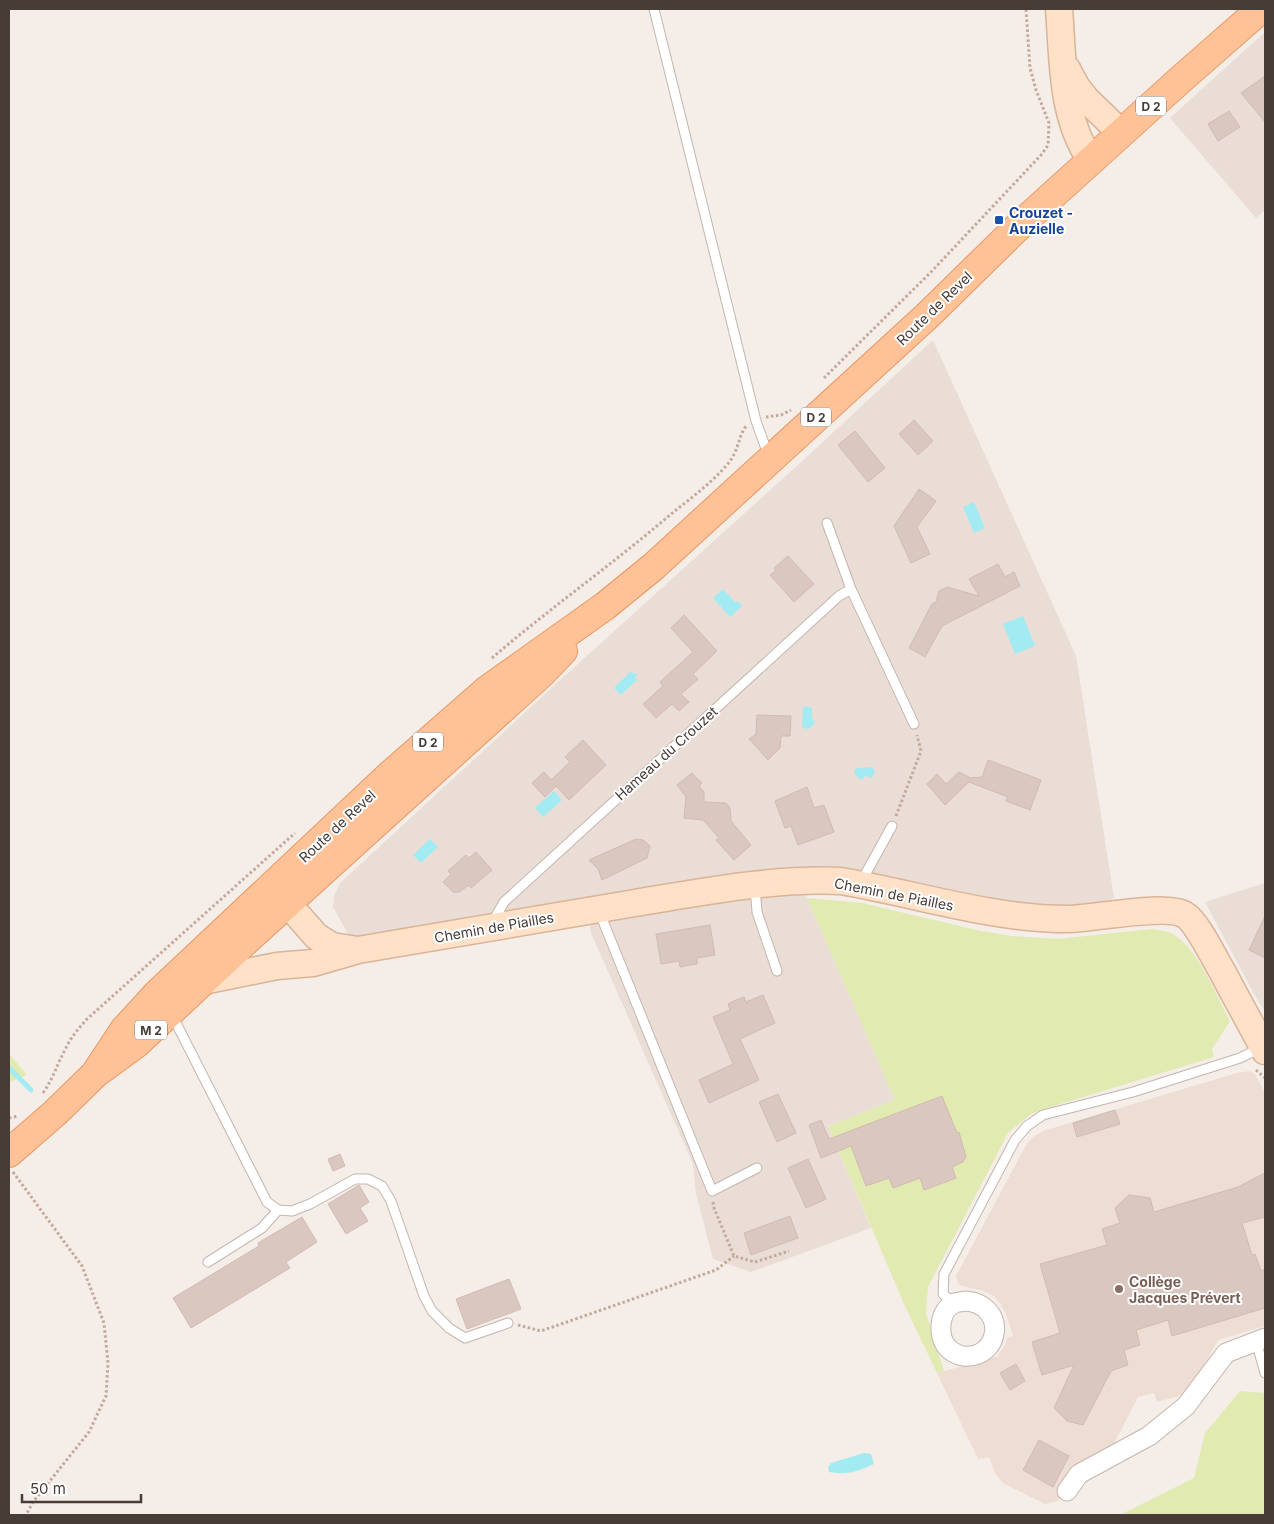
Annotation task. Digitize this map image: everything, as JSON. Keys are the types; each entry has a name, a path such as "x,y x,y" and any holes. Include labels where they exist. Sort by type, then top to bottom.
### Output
{"main road":[{"name":"Route de Revel","path":"10,1161 49,1108 136,1044 163,1003 258,899 391,774 486,690 605,606 653,567 927,316 1022,223 1261,9"},
{"name":"Route de Revel","path":"163,1003 203,981 542,673 605,606"}],"street":[{"path":"1059,9 1067,100 1073,123 1083,148 1091,160"},
{"path":"1064,62 1076,86 1086,100 1121,133"},
{"name":"Chemin de Piailles","path":"203,981 277,966 313,963 358,950 600,909 755,885 822,880 841,881 994,914 1070,919 1156,910 1174,911 1186,915 1204,938 1261,1055"},
{"path":"258,899 250,938 267,958 277,966"},
{"name":"Chemin de Piailles","path":"258,899 288,904 316,936 332,946 358,950"},
{"path":"1067,1490 1079,1474 1150,1436 1186,1406 1226,1353 1261,1339"}],"lane":[{"path":"654,9 756,421 770,460"},
{"path":"827,523 851,589 914,724"},
{"name":"Hameau du Crouzet","path":"495,927 495,918 504,902 839,596 851,589"},
{"path":"862,885 866,872 892,826"},
{"path":"755,885 758,912 777,971"},
{"path":"600,909 603,921 712,1191 757,1168"},
{"path":"163,1003 267,1202 278,1210 292,1211 310,1204 355,1179 368,1179 382,1186 391,1201 424,1296 432,1311 449,1328 465,1338 508,1322"},
{"path":"954,1304 943,1294 944,1274 1015,1140 1027,1126 1043,1115 1133,1092 1240,1058 1261,1055"},
{"path":"208,1262 262,1228 278,1210"},
{"path":"1261,1339 1257,1348 1265,1372"}],"path":[{"path":"821,381 932,271 1042,154 1048,145 1049,123 1036,90 1030,68 1026,9"},
{"path":"490,660 535,621 606,568 713,478 734,456 746,426 756,421 781,415 796,406"},
{"path":"892,826 921,751 914,724"},
{"path":"49,1108 52,1080 65,1048 75,1032 87,1019 300,828"},
{"path":"1261,1055 1265,1078"},
{"path":"9,1118 18,1116 24,1111"},
{"path":"10,1161 82,1266 104,1323 108,1363 106,1396 89,1432 33,1502 26,1515"},
{"path":"712,1191 714,1208 734,1256"},
{"path":"734,1256 755,1262 789,1251"},
{"path":"508,1322 541,1331 716,1270 734,1256"}],"shaded area":[{"path":"1265,32 1265,210 1256,218 1170,118"},
{"path":"933,340 1076,656 1114,898 1086,910 1028,913 794,875 807,898 895,1100 828,1126 871,1228 751,1272 713,1259 696,1194 693,1164 591,933 588,903 353,943 333,907 334,896 340,883"},
{"path":"1265,883 1265,1012 1205,902"},
{"name":"Collège Jacques Prévert","path":"1250,1071 1255,1074 1265,1093 1265,1326 1218,1340 1189,1393 1157,1402 1154,1393 1138,1397 1108,1455 1071,1476 1058,1501 1045,1504 1003,1483 995,1473 989,1457 978,1459 937,1373 997,1357 1007,1338 1013,1336 1006,1314 994,1296 984,1291 958,1284 956,1276 1026,1145 1033,1137 1043,1131 1237,1073"}],"green space":[{"path":"807,898 862,903 981,931 1011,936 1058,939 1151,929 1171,933 1185,943 1200,963 1230,1021 1212,1049 1214,1057 1041,1110 1031,1114 1008,1133 928,1287 926,1313 944,1371 937,1373 904,1304 828,1126 895,1100"},
{"path":"9,1054 27,1075 9,1082"},
{"path":"1240,1391 1265,1393 1265,1515 1120,1515 1194,1478 1205,1433"}],"water":[{"path":"974,502 985,528 974,533 963,507"},
{"path":"723,589 735,602 739,602 742,606 730,617 713,598"},
{"path":"1023,616 1035,646 1015,654 1003,624"},
{"path":"630,672 638,674 635,678 637,680 621,695 614,688"},
{"path":"805,706 812,708 812,718 815,722 809,729 802,726 803,708"},
{"path":"873,767 875,773 871,778 865,776 863,779 859,779 854,772 856,768"},
{"path":"554,791 562,800 543,817 535,808"},
{"path":"430,839 438,847 421,863 413,855"},
{"path":"864,1453 871,1454 874,1464 852,1472 829,1472 828,1467 831,1463"}],"building":[{"path":"1265,76 1265,122 1241,93"},
{"path":"1229,111 1240,127 1218,141 1208,124"},
{"path":"914,420 933,441 918,455 899,434"},
{"path":"855,431 885,468 868,482 838,445"},
{"path":"919,489 936,501 917,527 930,554 911,563 894,526"},
{"path":"788,556 814,584 794,602 770,575 776,570 774,568"},
{"path":"998,564 1005,577 1014,572 1020,586 942,626 925,657 909,648 932,604 936,602 939,591 947,587 979,596 969,579"},
{"path":"684,615 717,651 693,674 698,679 681,694 689,702 679,711 672,704 656,718 643,704 663,686 660,682 693,652 671,628"},
{"path":"757,715 791,716 790,736 781,736 780,748 768,760 749,739 756,734"},
{"path":"583,740 606,765 569,800 556,786 545,797 532,783 544,772 551,780 570,762 565,757"},
{"path":"988,760 1041,780 1030,810 1006,801 1008,797 969,782 945,805 927,784 937,774 946,784 959,772 971,778 982,777"},
{"path":"692,773 702,783 699,786 704,792 704,802 726,803 730,808 731,821 751,845 734,860 716,840 719,838 703,820 684,818 686,797 677,785"},
{"path":"807,787 814,808 824,805 834,832 798,845 791,826 785,828 775,801"},
{"path":"636,839 643,840 650,846 647,858 602,880 598,869 589,860"},
{"path":"476,852 492,870 471,888 469,885 459,892 453,892 443,882 451,874 448,871 466,855 469,858"},
{"path":"1265,916 1265,958 1249,950"},
{"path":"710,925 715,955 697,958 697,964 680,967 679,961 661,964 656,934"},
{"path":"763,995 775,1023 740,1039 759,1080 709,1103 699,1080 733,1064 713,1017 730,1010 728,1004 736,1000 744,997 746,1002"},
{"path":"778,1094 796,1133 777,1142 759,1102"},
{"path":"942,1096 957,1133 959,1132 966,1157 963,1162 952,1167 956,1178 924,1190 920,1178 893,1188 889,1178 866,1186 851,1146 821,1158 809,1125 821,1120 829,1139"},
{"path":"1115,1110 1120,1124 1077,1137 1073,1123"},
{"path":"340,1154 345,1166 333,1171 328,1159"},
{"path":"808,1159 826,1199 806,1208 788,1168"},
{"path":"1265,1173 1265,1217 1242,1223 1252,1255 1255,1254 1261,1271 1265,1269 1265,1308 1172,1336 1168,1320 1136,1330 1140,1345 1124,1350 1128,1365 1111,1371 1083,1425 1067,1421 1054,1408 1074,1365 1042,1375 1032,1342 1060,1333 1040,1264 1107,1245 1102,1229 1120,1223 1115,1208 1129,1195 1150,1198 1154,1212 1238,1187"},
{"path":"359,1185 369,1202 360,1208 368,1221 346,1234 328,1204"},
{"path":"790,1216 798,1238 751,1255 744,1233"},
{"path":"302,1217 317,1242 286,1262 290,1268 191,1328 173,1298 259,1246 258,1243"},
{"path":"509,1279 521,1309 467,1329 456,1299"},
{"path":"1016,1364 1025,1381 1010,1390 1000,1373"},
{"path":"1039,1440 1069,1456 1053,1487 1023,1470"}],"waterway":[{"path":"9,1068 31,1090"}],"place":[{"name":"Crouzet - Auzielle","path":"999,220"},
{"name":"Collège Jacques Prévert","path":"1119,1289"}]}
